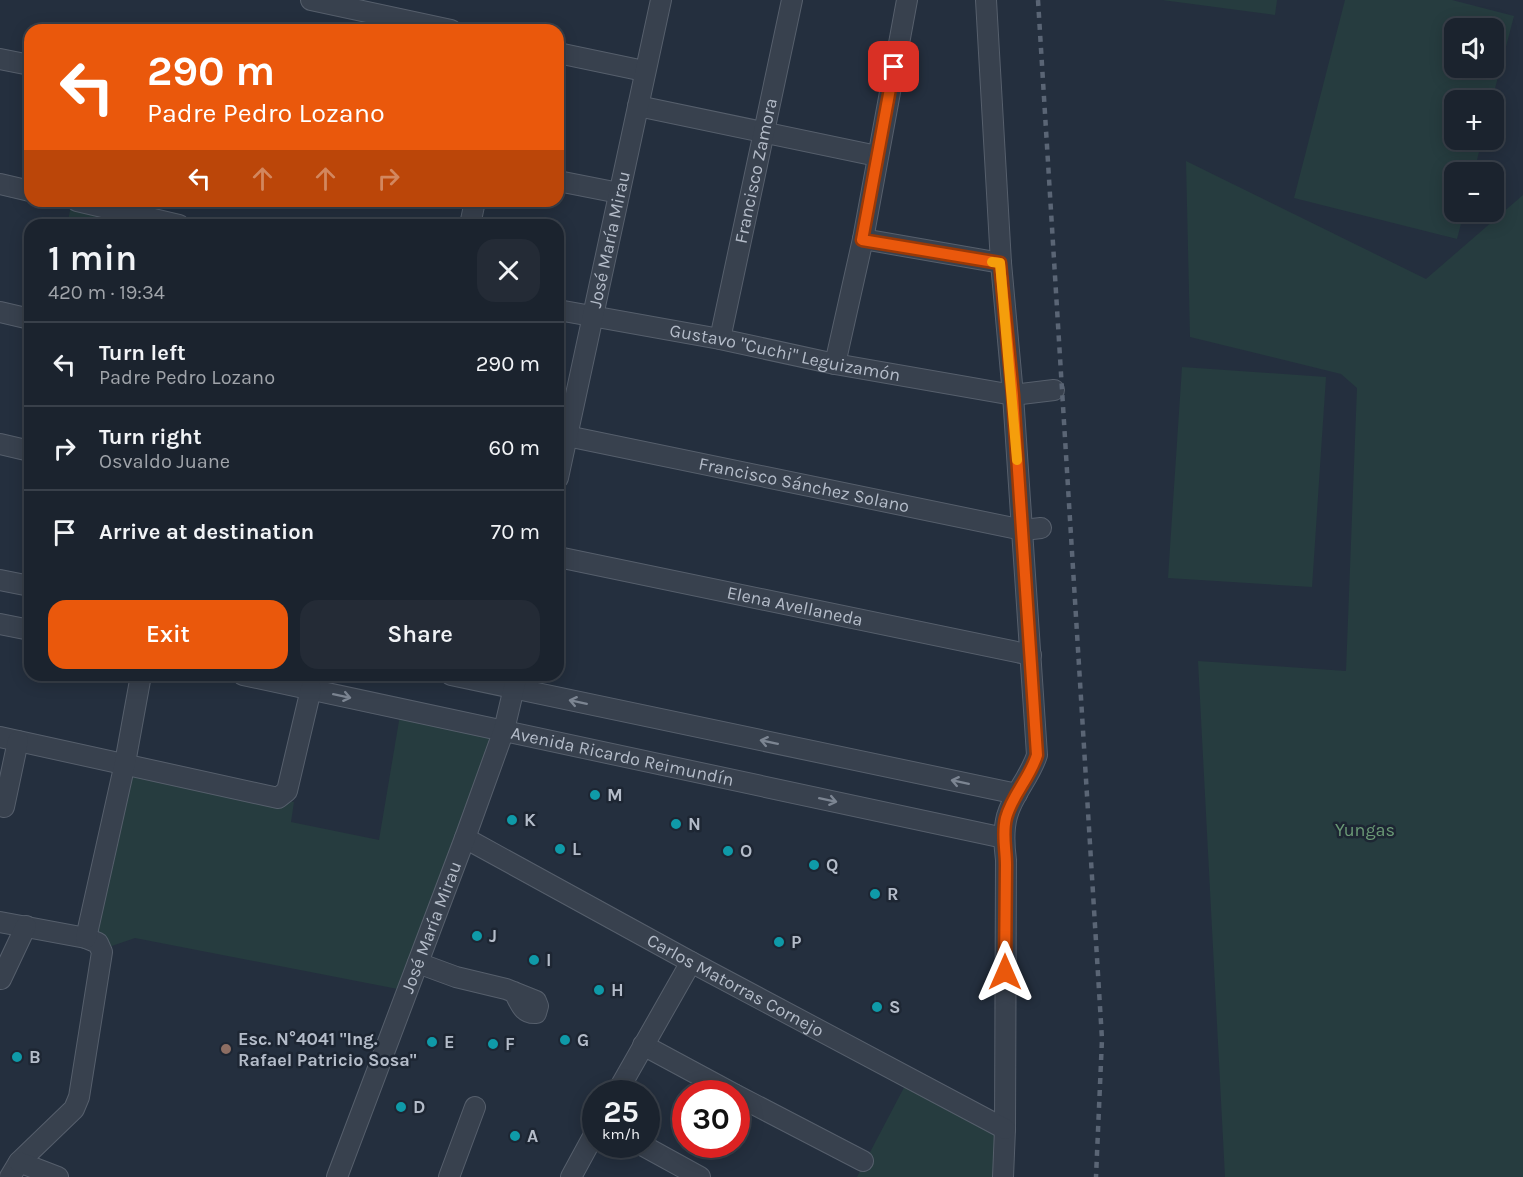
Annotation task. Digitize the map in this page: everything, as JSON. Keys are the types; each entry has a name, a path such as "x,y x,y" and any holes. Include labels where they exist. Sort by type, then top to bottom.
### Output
{"street":[{"path":"311,0 423,24"},
{"name":"José María Mirau","path":"564,450 661,0"},
{"name":"Francisco Zamora","path":"720,339 792,0"},
{"path":"835,364 862,240 907,0"},
{"path":"986,0 1000,263 1013,395 1032,529 1031,655 1037,755 1006,818 1004,837 1006,860 1003,1177"},
{"path":"564,54 644,71"},
{"path":"0,59 24,64"},
{"path":"638,105 877,156"},
{"path":"564,182 619,193"},
{"path":"0,184 24,190"},
{"path":"102,207 154,219"},
{"path":"862,240 1000,263"},
{"name":"Gustavo \"Cuchi\" Leguizamón","path":"564,311 720,339 835,364 1013,395 1054,390"},
{"path":"0,312 24,318"},
{"name":"Francisco Sánchez Solano","path":"567,436 1032,529"},
{"path":"0,444 24,450"},
{"name":"Elena Avellaneda","path":"564,558 1031,655"},
{"path":"0,580 24,585"},
{"path":"0,624 24,629"},
{"path":"86,938 125,763 140,681"},
{"name":"Avenida Ricardo Reimundín","path":"273,681 1004,837"},
{"path":"515,682 1017,794"},
{"name":"José María Mirau","path":"337,1177 504,730 515,682"},
{"path":"1,812 9,739 278,798 287,791 312,689"},
{"name":"Carlos Matorras Cornejo","path":"465,838 691,962 1005,1129"},
{"path":"0,922 86,938 98,943 102,951 79,1097 74,1108 14,1169"},
{"path":"1,979 26,926"},
{"path":"624,1080 691,962"},
{"path":"418,963 456,977 514,992"},
{"path":"643,1046 708,1080"},
{"path":"750,1102 863,1161"},
{"path":"448,1177 475,1107"},
{"path":"660,1155 700,1177"},
{"path":"571,1177 582,1157"},
{"path":"14,1169 58,1177"}],"green space":[{"path":"1162,0 1277,0 1275,15"},
{"path":"1345,0 1452,0 1514,16 1504,54 1504,18 1444,18 1444,78 1498,78 1495,90 1444,90 1444,150 1480,150 1476,162 1444,162 1444,222 1461,222 1457,239 1294,198"},
{"name":"Yungas","path":"1186,161 1426,279 1492,222 1504,222 1504,211 1523,195 1523,1177 1225,1177 1198,661 1346,671 1357,388 1341,374 1190,337"},
{"path":"71,207 99,207 152,219 68,219"},
{"path":"1182,367 1326,377 1312,587 1168,578"},
{"path":"401,709 504,730 408,991 135,938 106,948 86,938 125,763 294,802 291,822 379,840"},
{"path":"909,1078 1005,1129 1002,1177 857,1177"}],"railway":[{"path":"1038,0 1102,1039 1096,1177"}],"slow traffic":[{"path":"992,262 1000,263 1017,460"}],"place":[{"name":"M","path":"595,795"},
{"name":"K","path":"512,820"},
{"name":"N","path":"676,824"},
{"name":"L","path":"560,849"},
{"name":"O","path":"728,851"},
{"name":"Q","path":"814,865"},
{"name":"R","path":"875,894"},
{"name":"J","path":"477,936"},
{"name":"P","path":"779,942"},
{"name":"I","path":"534,960"},
{"name":"H","path":"599,990"},
{"name":"S","path":"877,1007"},
{"name":"G","path":"565,1040"},
{"name":"E","path":"432,1042"},
{"name":"F","path":"493,1044"},
{"name":"Esc. N°4041 \"Ing. Rafael Patricio Sosa\"","path":"226,1049"},
{"name":"B","path":"17,1057"},
{"name":"D","path":"401,1107"},
{"name":"A","path":"515,1136"}],"route":[{"path":"894,67 862,240 1000,263 1013,395 1037,755 1006,818 1004,837 1006,860 1005,972"}]}
